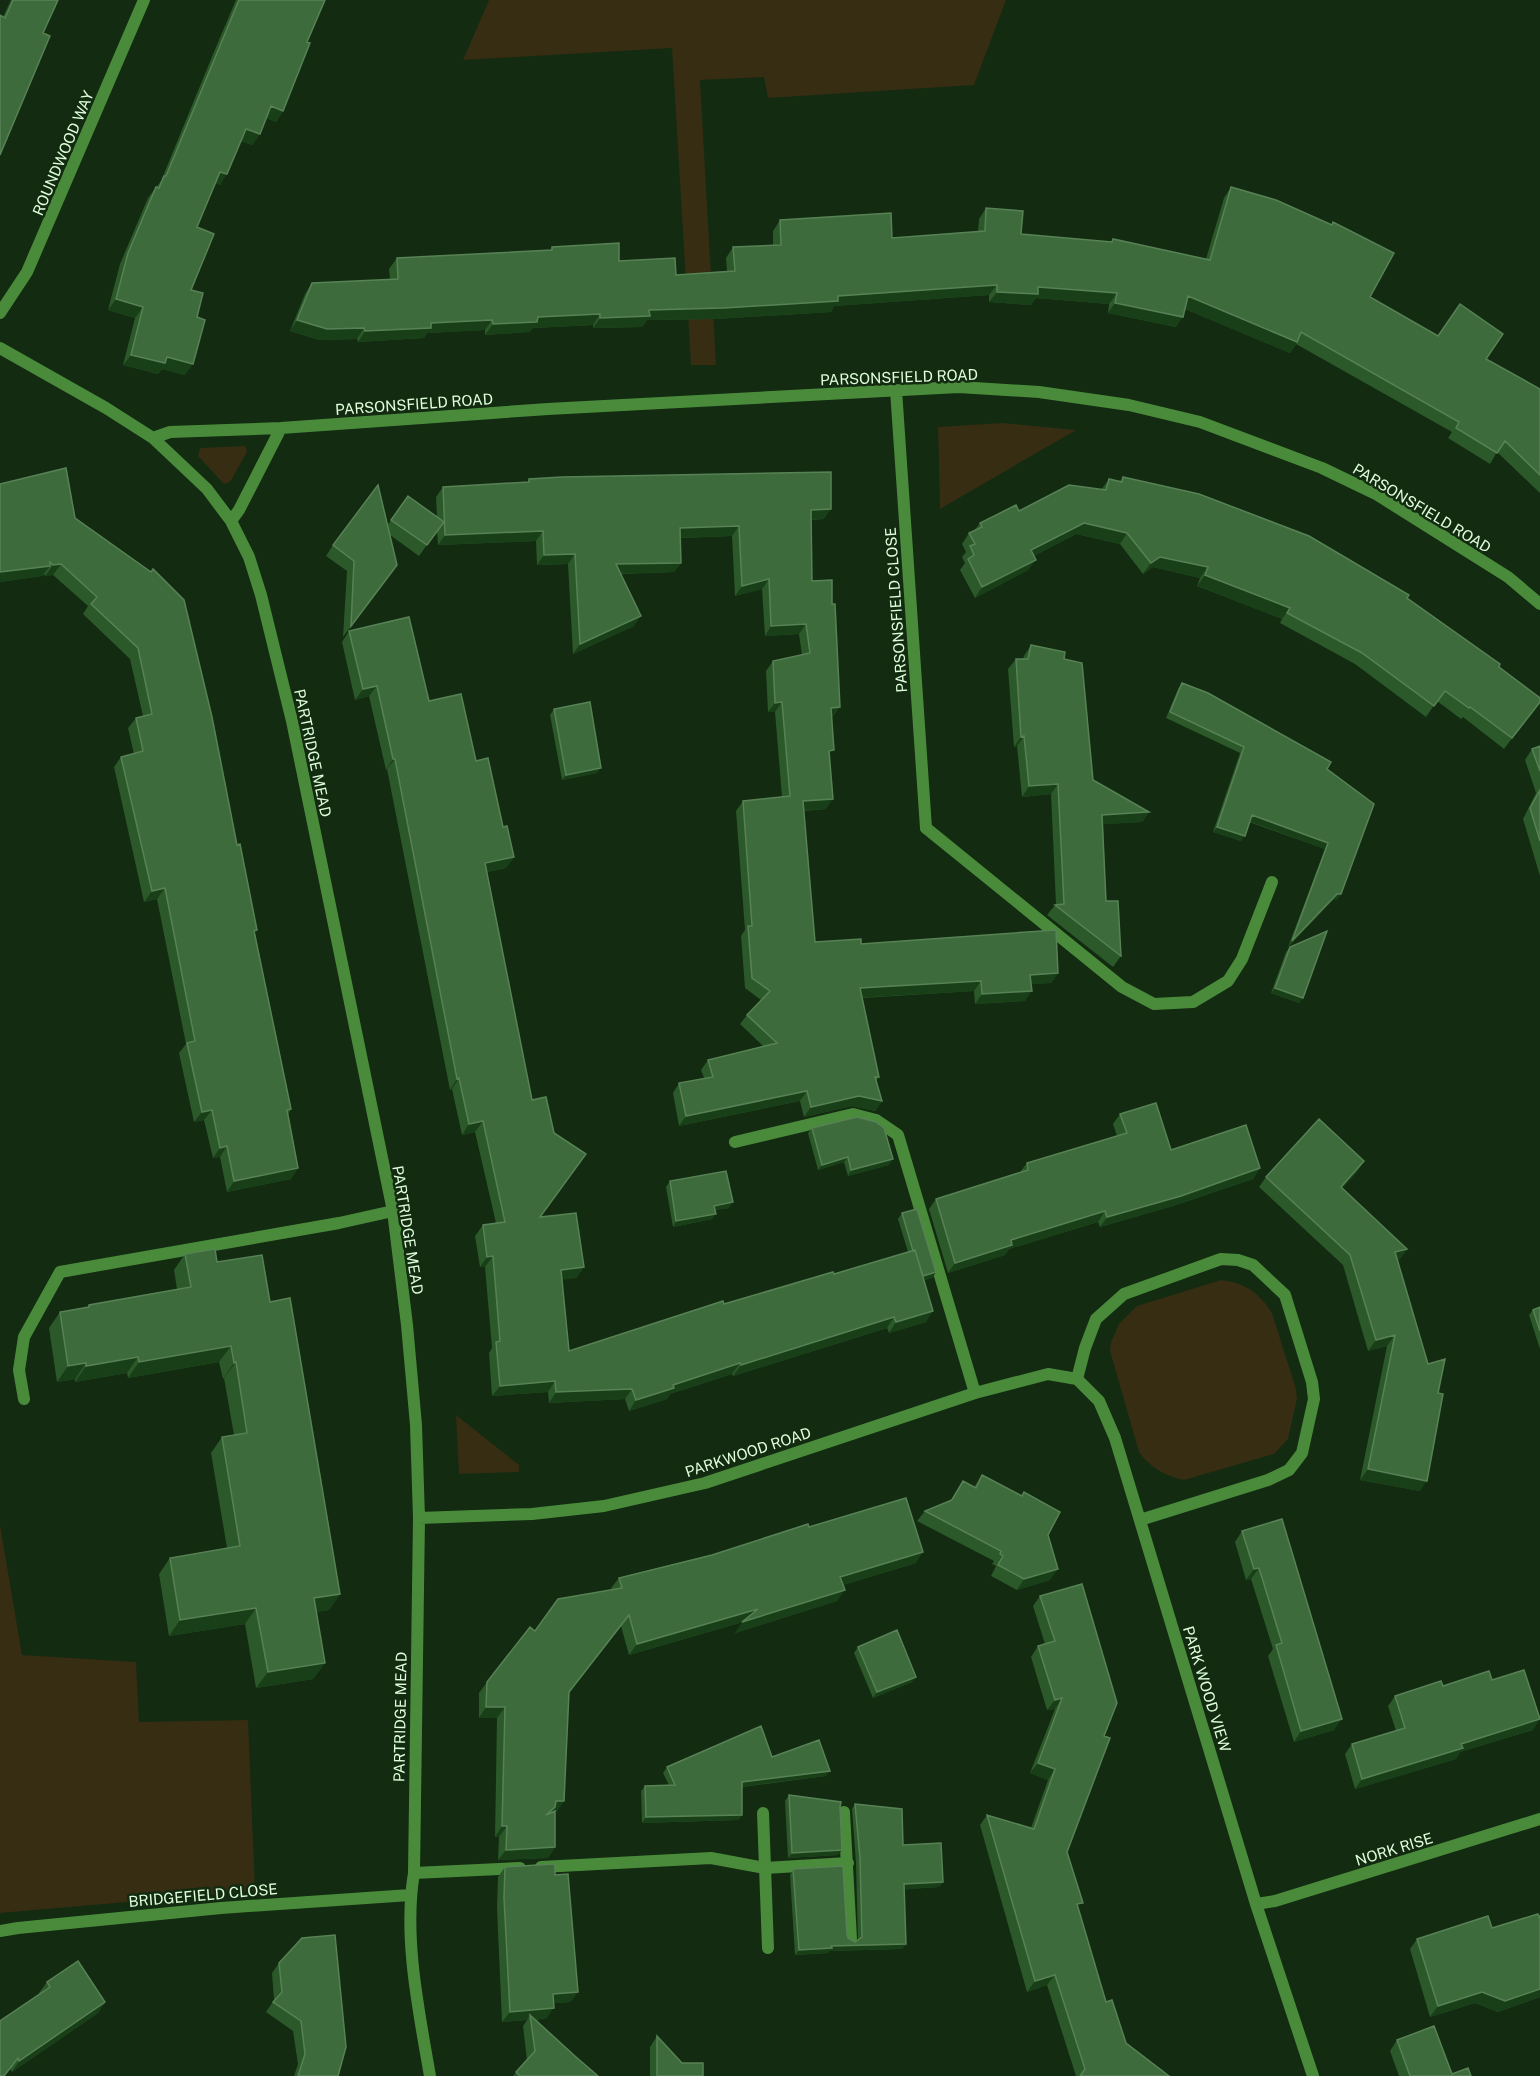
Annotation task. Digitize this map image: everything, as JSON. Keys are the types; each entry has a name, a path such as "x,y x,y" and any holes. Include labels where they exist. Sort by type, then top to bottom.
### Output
{"street":[{"name":"ROUNDWOOD WAY","path":"0,313 27,272 144,0"},
{"path":"0,348 106,408 153,438"},
{"name":"PARSONSFIELD ROAD","path":"153,438 170,432 281,428 548,409 896,390 960,387 1039,392 1129,405 1200,422 1322,468 1376,494 1508,577 1540,604"},
{"name":"PARSONSFIELD CLOSE","path":"896,390 926,828 1122,987 1154,1004 1193,1002 1228,981 1242,959 1272,882"},
{"path":"231,521 250,490 281,428"},
{"name":"PARTRIDGE MEAD","path":"153,438 207,489 231,521 249,556 292,721 393,1211 415,1414 418,1518 414,1873 410,1894 413,1957 430,2076"},
{"path":"735,1143 853,1114 876,1120 898,1135 975,1393"},
{"path":"24,1399 19,1370 24,1337 60,1272 339,1223 393,1211"},
{"path":"1077,1379 1096,1318 1124,1294 1221,1259 1253,1265 1285,1295 1312,1382 1314,1399 1302,1453 1289,1470 1268,1480 1140,1520"},
{"name":"PARKWOOD ROAD","path":"418,1518 532,1514 604,1506 705,1483 975,1393 1048,1374 1077,1379"},
{"name":"PARK WOOD VIEW","path":"1077,1379 1099,1401 1115,1438 1256,1904 1314,2076"},
{"path":"844,1812 851,1939"},
{"path":"763,1813 768,1948"},
{"name":"NORK RISE","path":"1256,1904 1275,1901 1540,1819"},
{"path":"414,1873 711,1858 765,1868 848,1863"},
{"name":"BRIDGEFIELD CLOSE","path":"0,1931 221,1908 410,1894"}],"shaded area":[{"path":"489,0 1006,0 974,85 768,98 764,77 700,80 716,365 691,365 672,48 463,60"},
{"path":"1002,423 1076,430 940,509 938,427"},
{"path":"245,446 247,452 230,482 224,484 198,456 200,448"},
{"path":"1221,1280 1237,1283 1251,1290 1262,1299 1272,1313 1296,1389 1297,1399 1288,1439 1274,1454 1184,1480 1158,1470 1139,1452 1110,1351 1111,1342 1119,1324 1137,1306"},
{"path":"456,1415 519,1465 519,1472 459,1474"},
{"path":"0,1525 22,1655 136,1662 139,1722 248,1720 255,1891 0,1913"}],"building":[{"path":"13,0 58,0 43,33 50,36 0,155 0,15 5,18"},
{"path":"239,0 325,0 307,42 310,43 283,111 271,106 260,134 246,129 227,174 220,172 197,227 214,234 191,290 203,293 197,317 205,320 193,364 167,357 165,363 131,355 143,307 116,299 128,253 156,187 159,188 166,176"},
{"path":"1231,187 1276,200 1332,225 1333,222 1394,253 1370,297 1438,336 1460,304 1503,334 1486,359 1540,389 1540,475 1505,441 1497,453 1456,428 1459,422 1301,332 1297,342 1188,296 1183,317 1115,303 1117,293 1038,287 1038,294 997,292 997,285 838,296 838,301 649,310 650,316 600,318 600,314 538,317 537,322 493,324 492,320 431,323 431,328 365,331 364,328 327,329 297,320 312,283 398,279 397,258 552,250 552,247 619,243 619,261 675,258 676,275 735,271 733,247 781,245 780,220 891,213 892,238 985,231 986,208 1023,211 1021,234 1112,242 1113,239 1210,260"},
{"path":"66,468 75,518 151,572 153,569 184,600 212,717 237,845 240,844 257,930 254,931 291,1109 287,1110 298,1168 234,1181 227,1146 220,1148 212,1110 202,1112 187,1043 195,1041 165,888 152,891 121,757 143,751 136,718 152,714 138,648 91,604 97,597 61,564 53,565 50,562 50,566 0,572 0,484"},
{"path":"831,472 831,509 811,510 812,581 832,580 840,707 831,708 834,750 829,751 833,799 803,801 815,942 861,939 861,944 1056,930 1058,973 1030,975 1032,991 982,994 981,981 860,988 879,1077 875,1077 882,1101 859,1096 811,1107 807,1091 686,1116 679,1083 713,1077 708,1060 777,1043 747,1015 770,991 752,978 748,926 752,926 743,801 790,796 782,702 775,703 773,661 810,653 806,624 771,626 769,579 742,586 739,526 680,528 681,563 616,564 641,616 580,644 575,554 544,555 543,531 445,535 443,487 529,482 529,479 562,477"},
{"path":"1123,477 1199,494 1309,536 1409,595 1407,598 1500,664 1499,667 1540,698 1540,702 1512,738 1445,691 1434,706 1362,653 1287,613 1290,608 1205,575 1208,567 1160,557 1151,563 1127,533 1084,523 1031,550 1036,560 982,587 968,559 974,555 970,546 975,544 969,533 982,527 980,523 1016,505 1019,511 1069,485 1106,490 1109,479 1122,482"},
{"path":"378,485 397,565 351,626 354,561 333,545"},
{"path":"408,496 444,522 427,545 391,520"},
{"path":"409,617 429,701 461,694 476,761 488,758 503,827 507,826 514,857 485,863 532,1100 546,1097 554,1133 586,1154 540,1217 576,1213 584,1267 561,1270 569,1351 723,1301 724,1304 915,1250 933,1311 896,1322 894,1317 741,1365 740,1363 636,1400 632,1389 556,1392 555,1381 500,1386 496,1342 500,1341 493,1256 487,1257 483,1225 505,1222 483,1121 469,1124 459,1078 457,1079 395,759 393,759 377,686 363,689 349,631"},
{"path":"1031,645 1065,652 1064,659 1082,663 1093,780 1149,812 1102,815 1106,901 1118,901 1121,956 1055,905 1064,904 1058,784 1029,786 1024,736 1021,737 1016,659 1028,659"},
{"path":"1182,683 1208,693 1331,762 1327,769 1374,804 1341,894 1337,894 1292,941 1328,843 1252,815 1245,836 1217,827 1244,747 1170,712"},
{"path":"590,702 601,768 566,775 554,709"},
{"path":"1540,746 1540,771 1532,749"},
{"path":"1540,790 1540,841 1530,808"},
{"path":"1327,931 1303,998 1275,988 1290,947"},
{"path":"1156,1103 1171,1150 1246,1125 1260,1168 1181,1196 1107,1217 1105,1211 1011,1240 1012,1245 955,1263 936,1199 1028,1170 1027,1163 1127,1133 1120,1114"},
{"path":"857,1117 876,1122 884,1128 893,1159 851,1170 848,1157 822,1165 812,1128"},
{"path":"1319,1119 1364,1161 1341,1187 1407,1249 1395,1252 1428,1364 1445,1359 1438,1393 1443,1394 1427,1481 1368,1469 1395,1335 1376,1340 1350,1255 1266,1177"},
{"path":"726,1171 733,1202 714,1206 716,1214 676,1221 670,1181"},
{"path":"917,1209 936,1272 923,1276 902,1213"},
{"path":"215,1249 217,1262 262,1255 270,1302 290,1298 340,1594 314,1598 325,1663 268,1672 256,1608 180,1620 170,1558 240,1546 222,1437 247,1433 236,1362 234,1363 231,1346 139,1362 138,1357 86,1366 86,1363 68,1366 60,1312 191,1287 185,1254"},
{"path":"1540,1307 1540,1331 1533,1310"},
{"path":"982,1475 1022,1496 1024,1492 1060,1512 1048,1535 1058,1569 1024,1579 998,1565 1003,1556 1000,1554 1001,1551 925,1511 952,1500 963,1481 976,1488"},
{"path":"906,1498 923,1552 840,1577 845,1590 742,1622 758,1609 637,1644 629,1615 569,1692 564,1801 556,1801 555,1807 546,1815 555,1811 555,1847 506,1850 507,1826 502,1826 505,1707 486,1707 487,1682 530,1627 535,1631 558,1599 622,1588 619,1578 712,1555 808,1524 809,1527"},
{"path":"1282,1519 1342,1719 1301,1731 1276,1645 1282,1643 1259,1568 1254,1569 1242,1531"},
{"path":"1082,1584 1117,1703 1104,1736 1110,1738 1067,1852 1083,1903 1077,1904 1106,2002 1112,2000 1126,2043 1169,2076 1080,2076 1085,2069 1055,1975 1035,1981 987,1815 1034,1829 1055,1769 1038,1763 1062,1698 1055,1700 1038,1646 1055,1641 1040,1596"},
{"path":"897,1630 916,1677 877,1692 858,1647"},
{"path":"1524,1670 1540,1719 1461,1744 1463,1748 1362,1779 1352,1744 1405,1728 1395,1696 1441,1681 1443,1686 1489,1671 1492,1680"},
{"path":"761,1726 772,1757 819,1740 830,1771 742,1782 742,1815 646,1817 645,1786 675,1785 667,1767"},
{"path":"789,1795 841,1802 842,1850 792,1853"},
{"path":"855,1804 902,1809 903,1845 941,1843 943,1882 904,1884 906,1944 831,1946 832,1948 799,1950 793,1869 843,1866 848,1938 855,1942 862,1937 860,1858"},
{"path":"555,1864 555,1875 568,1874 578,1992 553,1994 554,2008 510,2012 504,1898 505,1867"},
{"path":"1538,1914 1540,1916 1540,1989 1505,2001 1482,1992 1438,2006 1417,1939 1488,1916 1492,1928"},
{"path":"335,1935 346,2047 338,2076 298,2076 305,2054 301,2021 273,2002 282,1992 279,1963 302,1938"},
{"path":"78,1961 105,2002 19,2061 18,2058 4,2076 0,2076 0,2021 50,1987 47,1982"},
{"path":"530,2015 598,2076 520,2076 516,2072 535,2051"},
{"path":"1434,2026 1452,2074 1468,2068 1471,2076 1410,2076 1397,2040"},
{"path":"657,2036 682,2063 703,2063 703,2076 657,2076"}]}
